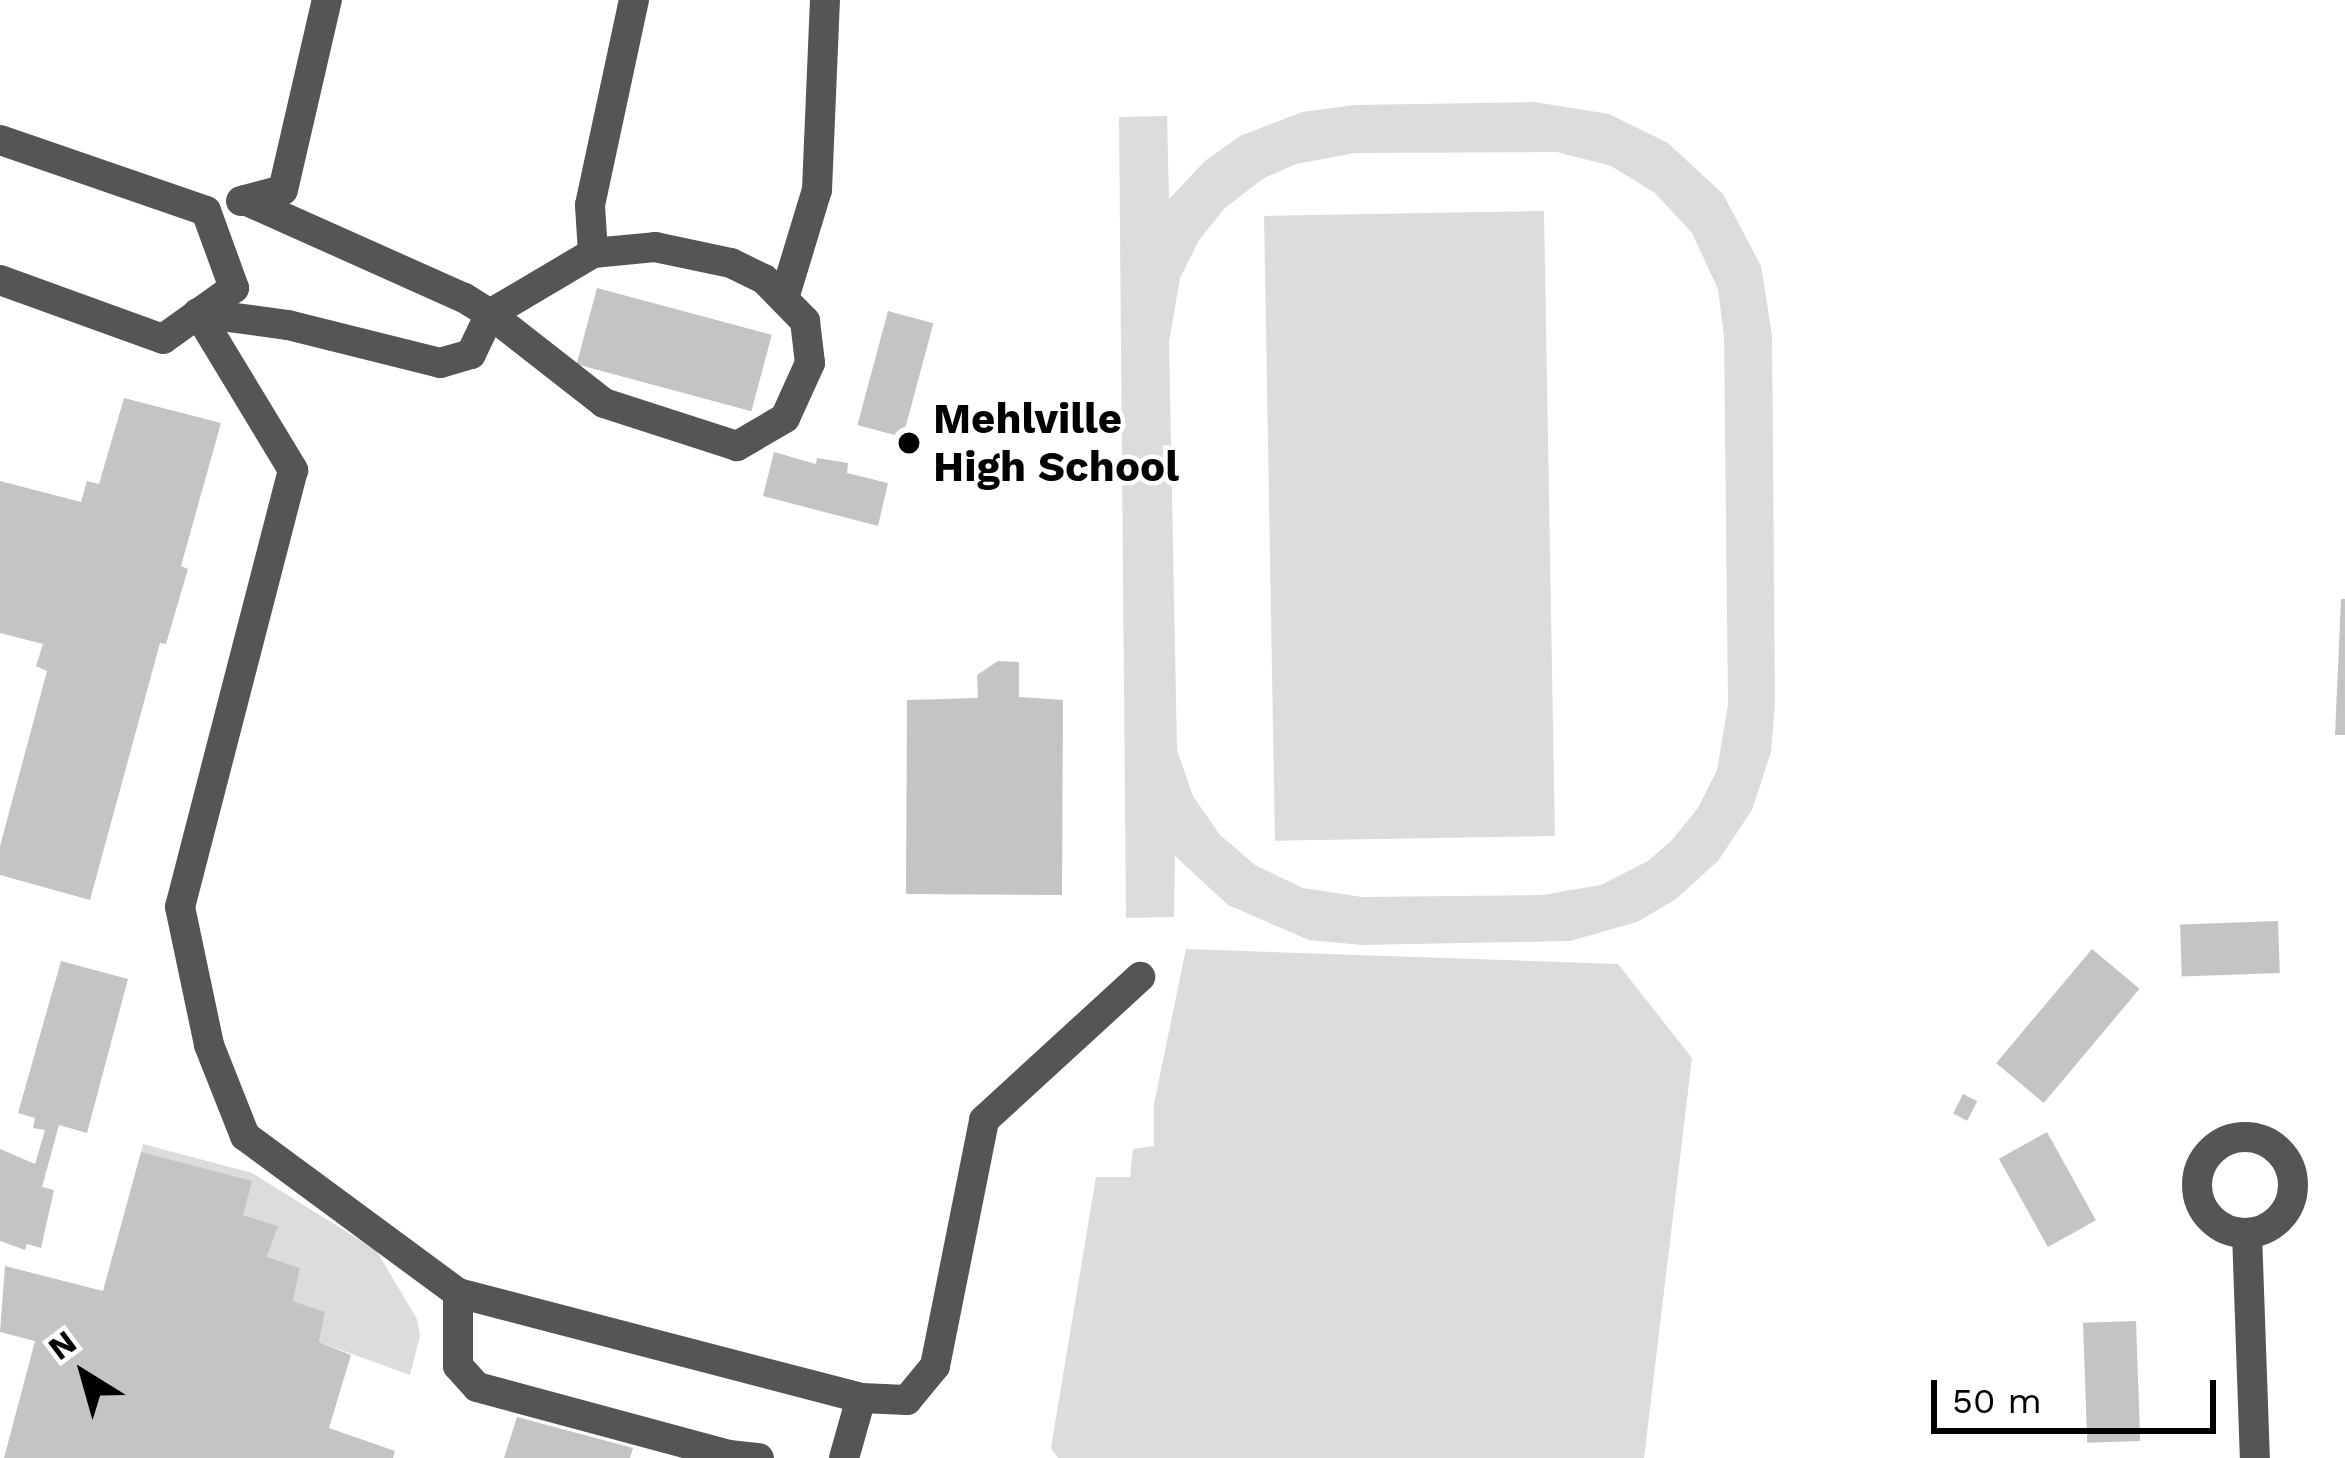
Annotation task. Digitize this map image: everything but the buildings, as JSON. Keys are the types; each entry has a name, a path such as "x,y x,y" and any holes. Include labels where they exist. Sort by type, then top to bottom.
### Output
{"street":[{"path":"0,140 206,211 283,190 327,0"},
{"path":"593,253 590,205 634,0"},
{"path":"785,295 817,190 825,0"},
{"path":"198,313 288,325 440,363 471,354 490,314 593,253 655,247 731,263 785,295 805,321 810,363 785,418 736,446 604,403 490,314 435,284 245,200"},
{"path":"0,280 163,339 234,288 206,211"},
{"path":"198,313 293,470 180,907 209,1046 245,1136 458,1293 861,1398 907,1400 935,1366 984,1120 1140,977"},
{"path":"2247,1233 2255,1458"},
{"path":"458,1293 458,1366 477,1387 717,1455 759,1458"},
{"path":"844,1458 861,1398"}],"shaded area":[{"path":"1534,102 1609,114 1668,143 1723,194 1761,266 1772,335 1775,704 1771,752 1752,810 1718,861 1676,899 1637,922 1570,941 1362,945 1309,940 1228,905 1175,856 1174,917 1126,918 1119,117 1167,116 1169,199 1205,161 1240,136 1302,112 1355,105","holes":["1557,152 1611,166 1655,193 1692,233 1718,289 1724,336 1728,705 1717,770 1698,808 1672,840 1648,861 1601,885 1542,895 1362,897 1303,888 1255,865 1220,835 1193,796 1177,750 1169,343 1180,278 1199,240 1225,208 1264,178 1296,164 1355,153"]},
{"path":"1544,211 1555,836 1275,841 1264,216"},
{"path":"1186,949 1618,964 1692,1058 1644,1458 1058,1458 1051,1448 1096,1177 1130,1177 1133,1149 1154,1146 1154,1104"},
{"path":"143,1144 252,1173 376,1250 417,1319 420,1336 410,1375 319,1342 324,1312 293,1301 300,1268 267,1257 277,1226 243,1215 141,1152"}],"place":[{"name":"Mehlville High School","path":"909,443"}]}
